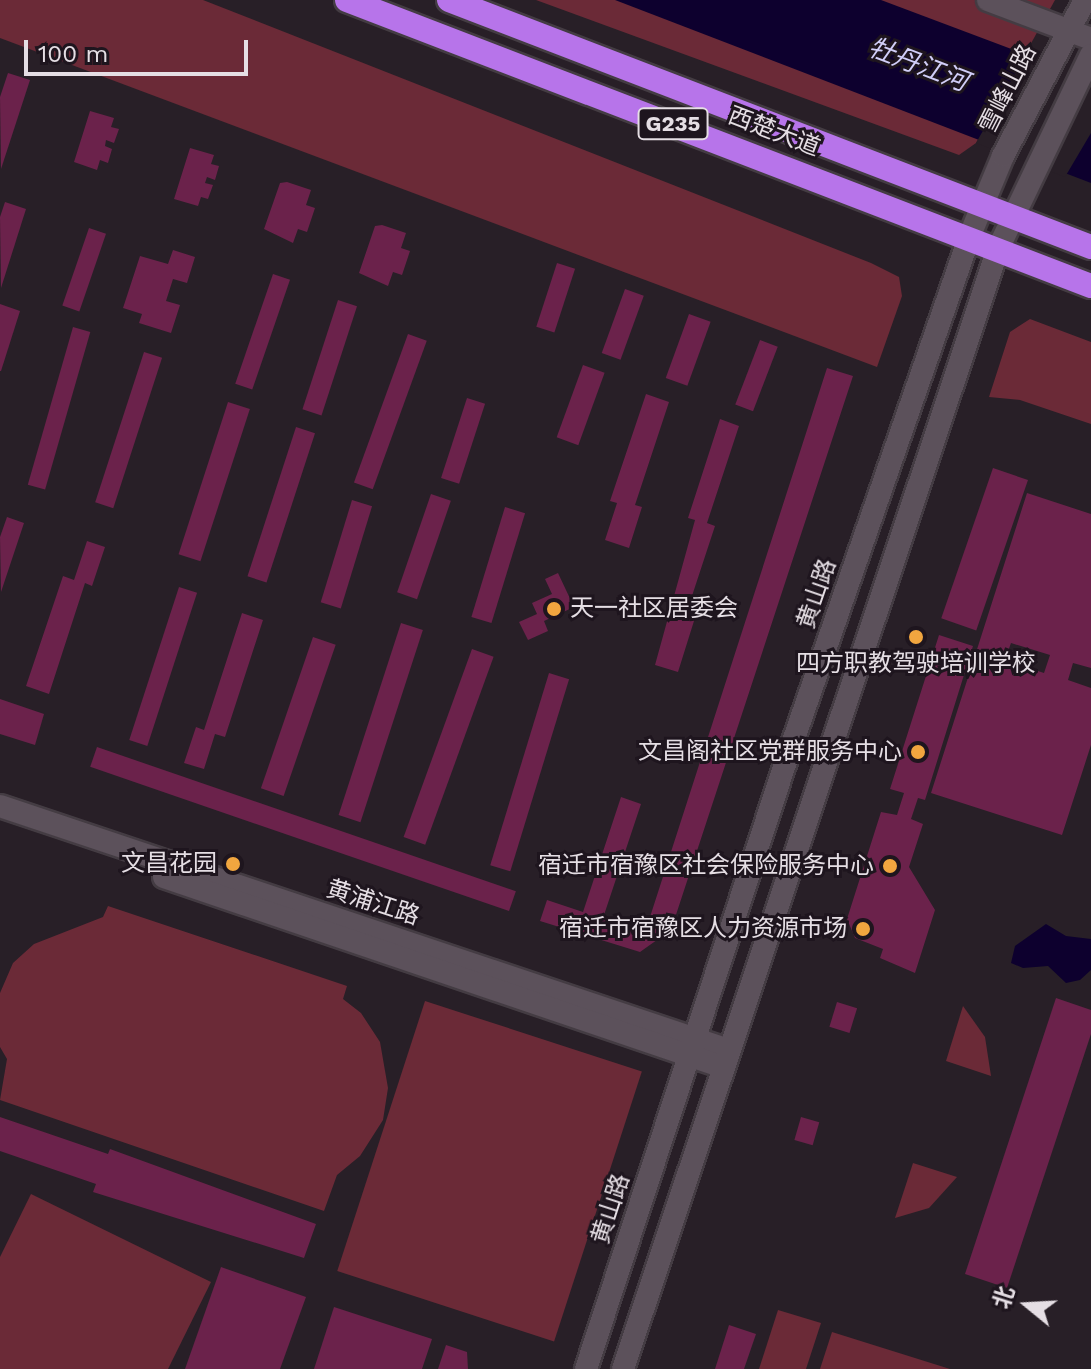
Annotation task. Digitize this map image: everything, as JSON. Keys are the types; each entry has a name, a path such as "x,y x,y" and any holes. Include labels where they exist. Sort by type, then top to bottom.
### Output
{"highway":[{"name":"西楚大道","path":"347,0 970,235 1091,286"},
{"name":"西楚大道","path":"449,0 982,202"},
{"name":"G235","path":"982,202 1012,217"},
{"path":"1012,217 1091,247"}],"main road":[{"path":"988,0 1091,39"},
{"name":"雪峰山路","path":"982,202 1085,0"},
{"path":"623,1369 998,249 1034,166 1088,60"},
{"name":"黄山路","path":"586,1369 692,1047 982,202"},
{"name":"黄浦江路","path":"0,806 692,1047"},
{"name":"黄浦江路","path":"0,821 726,1058"}],"shaded area":[{"path":"0,0 203,0 871,263 899,277 902,296 877,367 0,38"},
{"path":"536,0 1055,0 976,143 959,155"},
{"path":"1030,319 1091,342 1091,424 1020,400 989,397 1010,332"},
{"path":"108,906 347,986 343,999 361,1013 380,1042 388,1088 383,1120 360,1156 337,1175 324,1211 0,1100 7,1059 0,1047 0,993 13,963 34,944 103,917"},
{"path":"425,1001 642,1071 554,1342 337,1271"},
{"path":"963,1006 985,1037 991,1076 946,1061"},
{"path":"913,1163 957,1177 929,1208 895,1218"},
{"path":"31,1194 211,1282 168,1369 0,1369 0,1257"},
{"path":"778,1310 821,1323 806,1369 759,1369"},
{"path":"832,1332 950,1369 820,1369"}],"water":[{"name":"牡丹江河","path":"615,0 881,0 1091,79 1091,183"},
{"path":"1046,924 1066,936 1091,939 1091,970 1080,980 1066,983 1048,966 1023,968 1011,963 1015,946"}],"pier":[{"path":"1028,51 1091,75 1091,133 1065,177 976,143"}],"building":[{"path":"8,73 30,80 1,169 0,97"},
{"path":"90,111 114,118 111,127 119,129 114,143 106,140 105,146 112,149 108,163 100,160 97,170 74,162"},
{"path":"190,148 214,155 211,164 219,166 215,180 207,177 205,183 213,185 208,199 201,197 198,206 174,199"},
{"path":"287,182 311,190 306,205 315,208 307,232 298,229 293,243 264,229 280,183"},
{"path":"5,202 26,209 1,288 0,217"},
{"path":"382,225 406,233 401,248 410,251 402,275 393,272 388,286 359,273 375,226"},
{"path":"89,228 106,234 79,311 62,306"},
{"path":"173,250 195,257 187,283 173,279 166,301 180,305 171,333 139,323 142,314 123,308 140,256 168,264"},
{"path":"557,263 575,269 554,333 536,327"},
{"path":"273,274 290,280 252,390 235,384"},
{"path":"625,289 644,296 621,360 602,353"},
{"path":"338,300 357,306 321,416 302,409"},
{"path":"0,304 20,311 1,371 0,371"},
{"path":"689,314 711,322 687,386 666,378"},
{"path":"73,327 90,332 45,490 28,485"},
{"path":"408,334 427,341 373,489 354,482"},
{"path":"760,340 778,347 753,411 735,404"},
{"path":"144,352 162,358 113,508 95,502"},
{"path":"583,365 605,373 578,445 557,437"},
{"path":"827,368 853,376 671,930 640,952 540,921 547,900 583,912 621,797 641,804 603,918 630,927 650,917"},
{"path":"646,394 669,402 635,505 642,507 629,548 605,540 617,503 610,501"},
{"path":"467,398 485,404 459,484 441,478"},
{"path":"228,402 250,409 200,561 179,554"},
{"path":"720,419 739,426 707,523 715,526 690,602 699,605 678,672 655,665 695,520 688,518"},
{"path":"296,427 315,433 267,582 247,576"},
{"path":"993,468 1028,480 976,630 941,618"},
{"path":"1027,493 1091,514 1091,668 1073,663 1068,680 1091,688 1091,745 1062,835 931,793","holes":["1011,643 1050,655 1044,673 1005,660"]},
{"path":"431,494 451,501 417,599 397,592"},
{"path":"352,500 372,506 341,608 321,602"},
{"path":"505,507 525,513 491,623 471,617"},
{"path":"7,517 24,523 1,592 0,537"},
{"path":"87,541 105,547 92,586 85,583 49,694 26,686 63,576 74,580"},
{"path":"558,573 574,607 544,621 548,631 528,640 519,622 537,614 532,603 552,594 545,579"},
{"path":"179,587 197,593 147,746 129,740"},
{"path":"242,613 263,620 225,737 215,734 204,769 184,763 196,727 204,730"},
{"path":"401,623 423,630 360,822 339,815"},
{"path":"939,635 973,646 925,800 918,798 911,819 923,824 909,867 935,910 915,973 880,958 883,949 855,938 847,919 881,812 897,815 904,793 890,789"},
{"path":"313,637 336,645 284,796 261,788"},
{"path":"472,649 494,657 425,845 404,837"},
{"path":"549,673 569,679 510,871 490,865"},
{"path":"0,699 44,714 35,745 0,734"},
{"path":"97,747 516,891 509,911 90,767"},
{"path":"1056,998 1091,1010 1091,1034 1007,1288 965,1274"},
{"path":"837,1002 857,1008 849,1033 829,1027"},
{"path":"0,1117 108,1154 110,1149 316,1224 304,1258 93,1192 96,1184 0,1151"},
{"path":"801,1117 819,1122 813,1145 794,1140"},
{"path":"221,1267 306,1297 280,1369 185,1369"},
{"path":"334,1307 432,1339 422,1369 314,1369"},
{"path":"729,1325 756,1334 744,1369 715,1369"},
{"path":"446,1345 467,1352 468,1369 438,1369"}],"place":[{"name":"天一社区居委会","path":"554,609"},
{"name":"四方职教驾驶培训学校","path":"916,637"},
{"name":"文昌阁社区党群服务中心","path":"918,752"},
{"name":"文昌花园","path":"233,864"},
{"name":"宿迁市宿豫区社会保险服务中心","path":"890,866"},
{"name":"宿迁市宿豫区人力资源市场","path":"863,929"}]}
